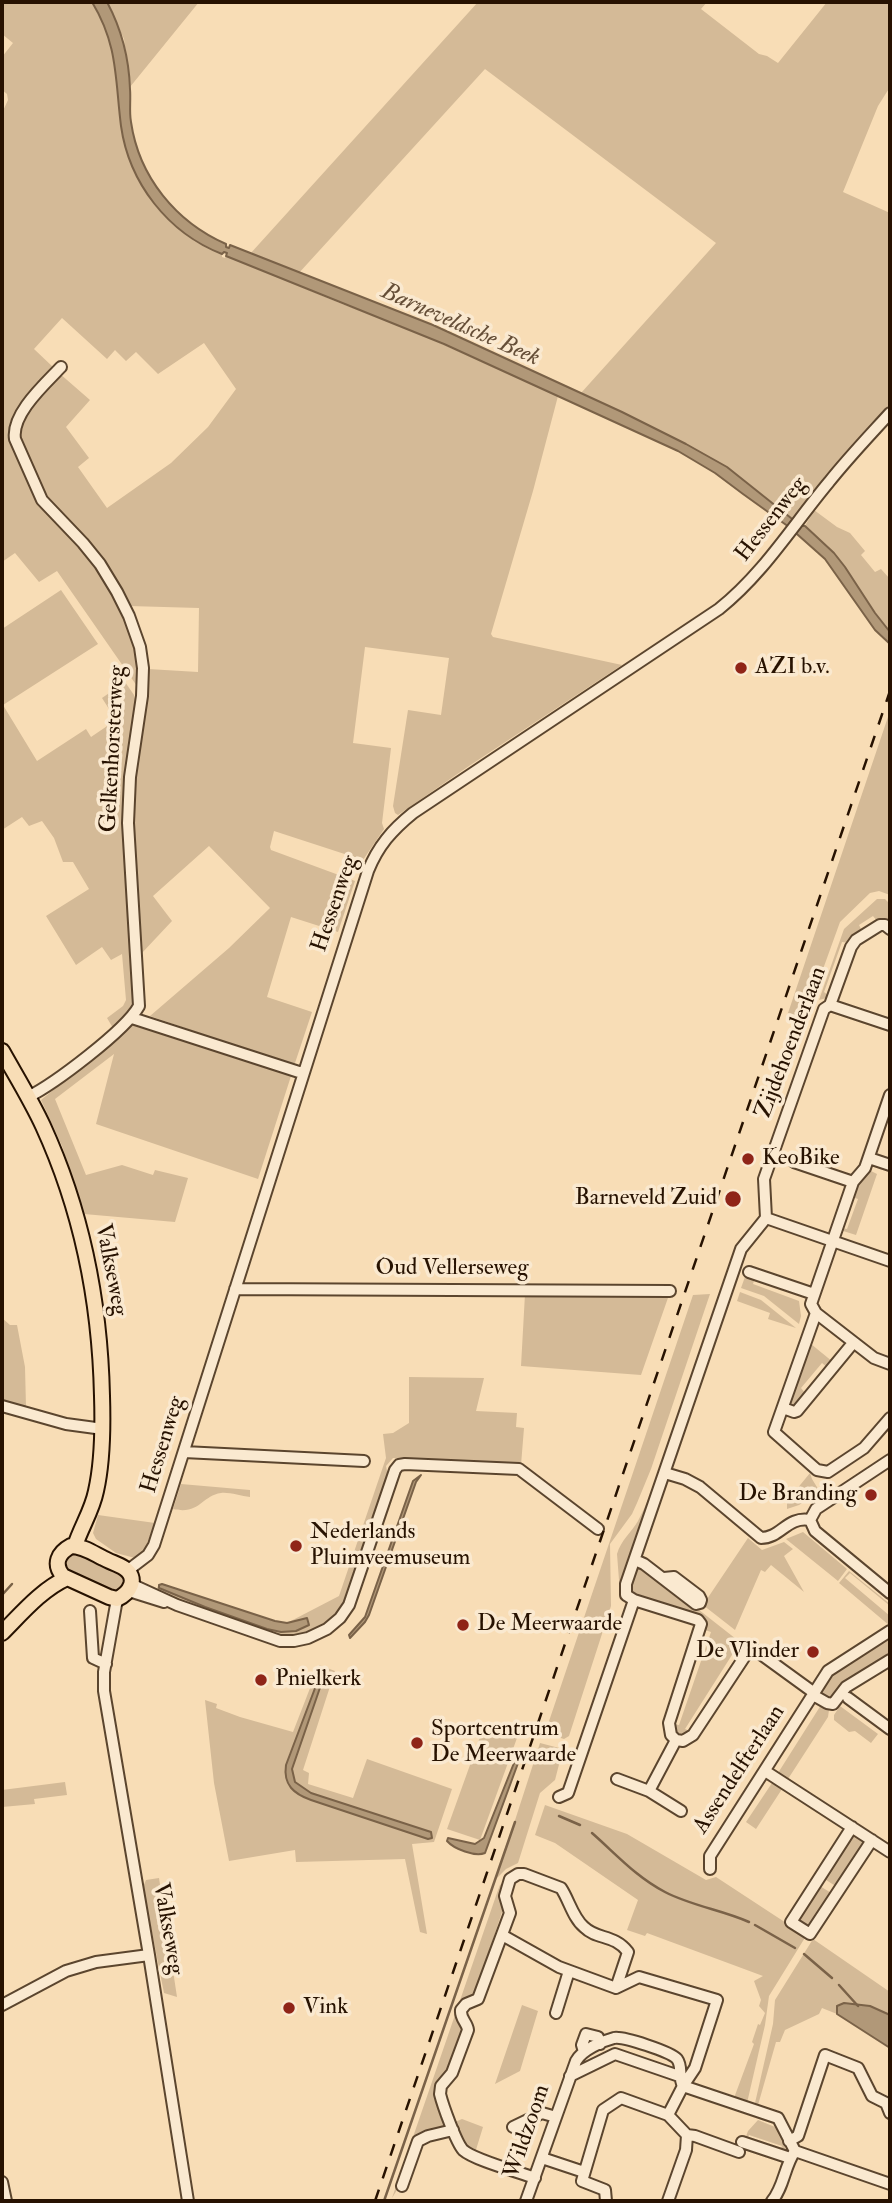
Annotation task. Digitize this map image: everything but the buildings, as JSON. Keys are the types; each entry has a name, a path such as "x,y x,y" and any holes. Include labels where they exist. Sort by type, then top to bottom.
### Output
{"main road":[{"name":"Valkseweg","path":"2,1051 43,1125 74,1207 92,1279 101,1349 103,1429 99,1477 91,1513 92,1527 80,1548"},
{"path":"71,1546 80,1548 126,1586 109,1597 63,1574 58,1561 61,1553 71,1546"},
{"path":"2,1621 33,1591 63,1574"},
{"path":"2,1633 63,1574"}],"street":[{"name":"Gelkenhorsterweg","path":"61,367 20,414 14,432 41,500 100,564 123,604 140,647 143,668 142,696 130,777 128,823 139,1006 132,1018"},
{"name":"Hessenweg","path":"126,1586 151,1550 302,1073 377,850 388,834 412,813 719,608 748,584 828,483 890,413"},
{"name":"Zijdehoenderlaan","path":"766,1218 764,1179 824,1009 830,1005 853,943 880,925 890,929"},
{"path":"830,1005 890,1026"},
{"path":"28,1097 42,1090 132,1018 302,1073"},
{"path":"890,1095 869,1158 863,1172 857,1175 853,1182 811,1304 816,1313 853,1343 874,1358 890,1364"},
{"path":"869,1158 890,1165"},
{"path":"794,1162 853,1182"},
{"path":"813,1694 751,1647 693,1735 683,1741 676,1740 671,1735 669,1723 701,1624 698,1620 629,1598 625,1591 741,1249 766,1218 890,1261"},
{"path":"749,1272 814,1294"},
{"name":"Oud Vellerseweg","path":"235,1289 670,1291"},
{"path":"816,1313 774,1432 817,1470 828,1472 864,1448 890,1418"},
{"path":"782,1408 797,1411 853,1343"},
{"path":"2,1406 66,1424 103,1429"},
{"path":"184,1452 364,1461"},
{"path":"890,1460 816,1509 810,1520 816,1531 890,1593"},
{"path":"126,1586 150,1599 177,1605 280,1642 308,1638 327,1629 340,1618 349,1605 395,1469 399,1465 519,1469 598,1529"},
{"path":"665,1473 700,1487 761,1538 772,1536 797,1520 810,1520"},
{"path":"635,1560 664,1578"},
{"name":"Valkseweg","path":"126,1586 106,1664 104,1691 188,2201"},
{"path":"559,1797 568,1793 634,1600"},
{"name":"Valkseweg","path":"90,1611 93,1658 106,1664"},
{"name":"Assendelfterlaan","path":"710,1870 710,1856 828,1671 890,1631"},
{"name":"Assendelfterlaan","path":"813,1694 833,1704 846,1687 890,1660"},
{"path":"848,1699 890,1730"},
{"path":"649,1791 676,1740"},
{"path":"765,1771 890,1852"},
{"path":"617,1779 649,1791 681,1811"},
{"path":"852,1827 791,1922 810,1934 872,1840"},
{"path":"535,2178 468,2153 453,2130 440,2090 452,2073 468,2030 462,2020 461,2010 466,2004 478,1999 510,1913 505,1896 513,1877 524,1874 561,1888 587,1930 621,1943 628,1952 616,1988"},
{"path":"502,1935 569,1971 616,1988 639,1977 717,2000 695,2068 681,2081 668,2115"},
{"path":"2,2005 66,1971 96,1962 149,1955"},
{"path":"556,2012 569,1971"},
{"name":"Wildzoom","path":"526,2201 570,2076 576,2061 584,2052 612,2038 622,2038 672,2055 679,2062 681,2081"},
{"name":"Wildzoom","path":"570,2076 615,2054 778,2118 791,2150"},
{"path":"772,2201 778,2194 825,2055 858,2068 872,2096 886,2103 890,2113"},
{"path":"607,2201 605,2190 582,2181 603,2110 621,2098 668,2115 687,2135 740,2147 791,2150 890,2184"},
{"path":"513,2127 542,2113 556,2117"},
{"path":"402,2186 418,2141 453,2130"},
{"path":"668,2201 686,2151 687,2135"},
{"path":"542,2158 584,2172"},
{"path":"2,2182 6,2201"}],"shaded area":[{"path":"2,2 92,2 113,49 121,125 157,208 194,241 222,254 222,257 235,259 342,304 393,322 558,396 491,634 493,637 622,665 398,815 393,806 408,710 441,715 449,658 365,647 353,743 391,748 382,823 384,829 363,860 274,831 270,847 271,850 355,881 338,932 291,917 267,997 312,1012 295,1063 291,1065 150,1016 229,948 270,908 209,846 153,896 172,921 141,954 133,796 148,669 198,672 199,608 129,606 116,579 102,561 46,501 29,466 18,432 21,418 59,373 90,400 66,427 89,458 78,467 107,508 171,463 208,427 236,389 204,343 158,374 136,352 126,361 115,350 107,359 62,318 34,349 55,367 10,422 21,462 45,511 97,568 120,608 141,668 139,689 57,571 39,582 15,553 2,562 2,113 8,100 7,94 2,90 2,57 13,43 2,34"},
{"path":"92,2 107,2 121,33 128,66 131,122 142,161 163,195 191,223 226,244 226,247 229,248 230,245 433,325 622,412 727,467 801,526 805,526 834,553 890,632 890,644 875,630 825,559 789,527 715,473 678,451 444,344 226,256 227,253 222,254 202,245 185,233 154,204 133,167 121,126 111,47"},
{"path":"107,2 199,2 130,87 124,39"},
{"path":"478,2 707,2 701,9 759,54 778,63 827,2 890,2 890,87 878,106 843,192 890,213 890,403 793,519 727,467 581,393 716,243 485,69 298,274 250,254"},
{"path":"814,510 850,533 865,551 861,555 875,572 881,569 890,579 890,632 834,553 805,526"},
{"path":"61,590 98,644 3,705 37,761 86,729 91,737 116,720 102,698 125,682 134,695 136,703 125,793 137,991 132,1011 113,1028 107,1018 123,1006 126,1000 122,954 111,960 102,947 76,965 46,916 89,889 73,862 63,862 54,838 42,821 29,826 22,817 2,830 2,629"},
{"path":"890,711 890,895 879,891 870,893 840,922 805,1019 788,1013"},
{"path":"877,899 885,899 890,904 890,922 884,918 877,921 873,916 859,925 862,931 849,943 842,942 824,992 830,997 819,1000 844,929"},
{"path":"134,1023 291,1076 258,1179 96,1124 114,1054 55,1099 86,1175 122,1165 153,1175 155,1170 188,1178 175,1222 84,1214 62,1146 41,1100"},
{"path":"869,1170 877,1174 856,1235 840,1230 847,1229 858,1199 852,1197 860,1179 866,1176"},
{"path":"746,1274 755,1278 753,1284 799,1301 799,1324 764,1296 741,1288"},
{"path":"740,1292 761,1300 796,1328 768,1319 770,1313 737,1301"},
{"path":"525,1294 669,1295 641,1375 521,1366"},
{"path":"710,1294 651,1469 632,1514 610,1544 611,1606 569,1736 564,1739 545,1733 693,1295"},
{"path":"2,1318 10,1325 17,1325 25,1367 26,1407 2,1400"},
{"path":"811,1344 833,1362 828,1368 822,1363 801,1388 806,1394 796,1407 791,1406 789,1403"},
{"path":"409,1377 484,1378 476,1411 517,1413 516,1427 524,1428 521,1465 393,1458 386,1466 388,1476 347,1595 328,1620 311,1630 280,1636 174,1599 156,1590 158,1586 205,1607 267,1629 281,1632 309,1625 307,1618 287,1623 339,1596 386,1458 383,1434 393,1433 409,1423"},
{"path":"660,1473 620,1593 617,1554 638,1521"},
{"path":"810,1473 820,1492 787,1509 787,1501"},
{"path":"421,1475 416,1482 369,1615 350,1638 349,1635 365,1617 413,1481"},
{"path":"181,1484 250,1490 250,1497 221,1493 189,1509 173,1509"},
{"path":"98,1515 155,1523 144,1551 135,1558 116,1553 96,1539 93,1533"},
{"path":"803,1532 847,1569 838,1581 786,1539"},
{"path":"748,1538 762,1550 784,1542 793,1549 784,1556 804,1592 771,1565 765,1572 761,1570 735,1630 703,1605"},
{"path":"73,1553 121,1574 124,1583 117,1592 112,1592 67,1571 65,1560"},
{"path":"636,1567 644,1568 657,1577 745,1646 742,1651 737,1647 685,1729 690,1731 685,1735 677,1734 674,1724 679,1725 711,1632 705,1630 707,1620 632,1592 630,1587"},
{"path":"849,1571 890,1604 850,1573 845,1578 890,1616 890,1626 839,1583"},
{"path":"162,1584 275,1621 287,1623 307,1618 309,1625 296,1631 267,1629 159,1588"},
{"path":"890,1634 890,1657 832,1700 820,1696 819,1688 830,1673"},
{"path":"319,1665 335,1671 303,1770 309,1773 308,1784 353,1798 367,1759 452,1789 434,1842 412,1844 427,1934 420,1932 405,1859 296,1862 295,1850 229,1861 214,1783 205,1700 217,1704 216,1708 240,1717 293,1732","holes":["323,1675 292,1769 295,1782 311,1793 431,1832 428,1839 301,1796 285,1775 289,1755"]},
{"path":"320,1675 323,1675 323,1679 292,1769 295,1782 311,1793 431,1832 432,1838 428,1839 311,1800 291,1788 286,1778 286,1765"},
{"path":"821,1705 829,1710 828,1717 788,1779 778,1773"},
{"path":"840,1706 878,1734 871,1743 855,1731 849,1732 834,1720"},
{"path":"484,1726 517,1738 480,1840 447,1829"},
{"path":"540,1743 563,1749 555,1780 540,1793 518,1863 506,1869 496,1879"},
{"path":"518,1753 521,1755 485,1853 470,1853 450,1844 448,1838 475,1844 484,1838"},
{"path":"65,1782 67,1795 34,1799 35,1804 2,1807 2,1790"},
{"path":"772,1783 782,1789 756,1829 746,1822"},
{"path":"545,1805 627,1834 706,1880 716,1877 806,1936 769,1996 747,2103 734,2098 754,2044 752,2042 758,2024 760,2025 765,2013 759,2006 761,2000 754,1981 763,1976 647,1933 645,1936 627,1930 638,1900 555,1843 535,1835"},
{"path":"855,1835 864,1843 837,1887 823,1878 851,1836"},
{"path":"509,1877 504,1906 475,1994 458,2020 464,2030 450,2068 437,2081 435,2087 446,2126 417,2139 400,2185 392,2198 498,1890"},
{"path":"159,1878 177,1997 164,1993 143,1887 146,1880"},
{"path":"818,1885 833,1894 808,1929 797,1921"},
{"path":"813,1939 890,1992 890,2015 864,2006 836,2009 837,2014 822,2008 819,2014 785,2030 780,2042 776,2042 758,2105 755,2103 773,2024 775,2000"},
{"path":"844,2003 870,2006 890,2015 890,2048 837,2014 837,2006"},
{"path":"522,2005 538,2011 520,2071 495,2084"},
{"path":"462,2119 483,2127 475,2153 463,2142 455,2122"},
{"path":"758,2120 775,2127 787,2152 780,2151 782,2146 749,2135 747,2140 745,2139"}],"waterway":[{"path":"2,1595 12,1584"},
{"path":"559,1816 580,1825"},
{"path":"384,2201 515,1822"},
{"path":"592,1833 635,1872 665,1892 749,1922"},
{"path":"755,1925 795,1948"},
{"path":"804,1954 832,1978"},
{"path":"839,1985 858,2006"}],"railway":[{"path":"375,2201 890,691"}],"place":[{"name":"AZI b.v.","path":"741,668"},
{"name":"KeoBike","path":"748,1159"},
{"name":"Barneveld Zuid","path":"733,1199"},
{"name":"De Branding","path":"871,1495"},
{"name":"Nederlands Pluimveemuseum","path":"296,1546"},
{"name":"De Meerwaarde","path":"463,1625"},
{"name":"De Vlinder","path":"813,1652"},
{"name":"Pnielkerk","path":"261,1680"},
{"name":"Sportcentrum De Meerwaarde","path":"417,1743"},
{"name":"Vink","path":"289,2008"}],"water label":[{"name":"Barneveldsche Beek","path":"460,326"}]}
